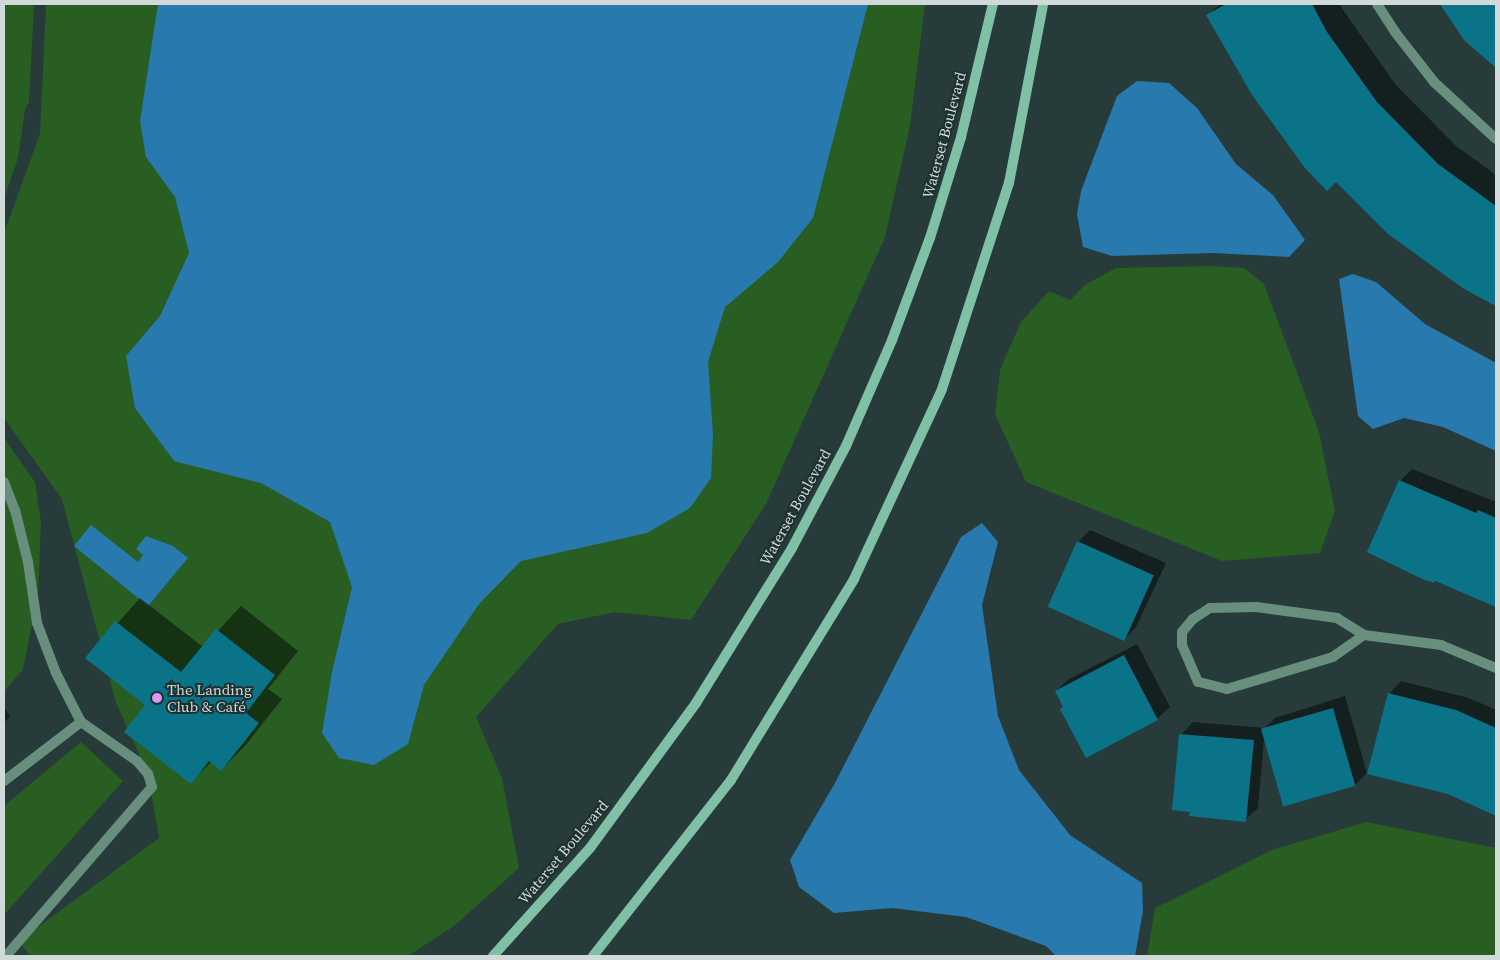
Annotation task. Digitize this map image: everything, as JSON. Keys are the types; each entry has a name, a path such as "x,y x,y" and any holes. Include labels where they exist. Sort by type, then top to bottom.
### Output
{"street":[{"name":"Waterset Boulevard","path":"493,956 590,848 696,703 792,548 846,446 892,340 930,238 961,138 993,4"},
{"path":"593,956 731,780 854,579 948,370 1009,183 1043,4"},
{"path":"1377,4 1434,82 1496,139"},
{"path":"4,482 15,510 28,562 37,622 56,673 81,722 137,761 148,774 152,787 6,956"},
{"path":"1364,635 1333,657 1227,689 1198,682 1182,645 1182,632 1193,619 1210,608 1230,605 1337,618 1364,635 1440,645 1496,668"},
{"path":"4,781 81,722"}],"green space":[{"path":"4,4 34,4 29,102 25,109 18,158 4,199"},
{"path":"46,4 925,4 910,126 885,237 766,504 691,620 615,612 558,624 476,717 502,778 519,868 454,926 408,956 30,956 19,941 159,838 148,774 116,703 62,499 4,418 4,233 40,134"},
{"path":"1212,266 1244,268 1264,284 1319,432 1335,511 1320,553 1222,561 1026,482 995,414 1000,370 1021,322 1049,291 1070,300 1086,284 1116,268"},
{"path":"4,438 35,482 41,522 38,595 23,669 4,692"},
{"path":"81,742 123,781 4,915 4,806"},
{"path":"1366,822 1496,848 1496,956 1147,956 1155,908 1272,850"}],"water":[{"path":"158,4 868,4 813,218 778,262 725,307 708,362 713,435 711,478 690,508 647,533 521,561 479,604 424,685 408,744 374,765 339,758 322,733 332,672 352,587 330,522 261,483 174,461 135,408 126,356 160,316 189,253 175,197 146,157 140,121"},
{"path":"1137,81 1169,83 1197,108 1236,164 1273,195 1305,240 1289,257 1212,253 1112,256 1083,247 1077,214 1081,191 1117,96"},
{"path":"1353,274 1376,282 1425,324 1496,363 1496,451 1443,427 1404,418 1373,429 1358,416 1339,279"},
{"path":"982,523 998,542 982,605 998,716 1019,770 1070,835 1142,883 1143,911 1135,956 1056,956 1046,946 966,917 892,908 834,913 799,887 790,860 835,783 961,537"},
{"path":"91,525 138,562 143,555 136,549 146,536 173,546 188,558 148,606 74,546"}],"building":[{"path":"1226,4 1312,4 1327,32 1377,102 1438,164 1496,206 1496,306 1464,289 1388,234 1336,182 1327,191 1305,168 1252,95 1206,15"},
{"path":"1440,4 1496,4 1496,68 1464,40"},
{"path":"1399,480 1476,513 1478,510 1496,518 1496,607 1435,581 1434,583 1420,578 1367,552"},
{"path":"1077,541 1154,575 1124,641 1048,607"},
{"path":"115,621 181,672 216,629 275,675 246,713 259,723 221,771 209,761 191,784 124,732 145,705 85,658"},
{"path":"1124,655 1158,720 1086,758 1060,709 1063,707 1055,691"},
{"path":"1388,693 1456,710 1496,728 1496,816 1448,794 1367,774"},
{"path":"1333,708 1355,786 1283,807 1261,729"},
{"path":"1179,734 1254,740 1246,822 1189,816 1190,812 1172,810"}],"place":[{"name":"The Landing Club & Café","path":"157,698"}]}
